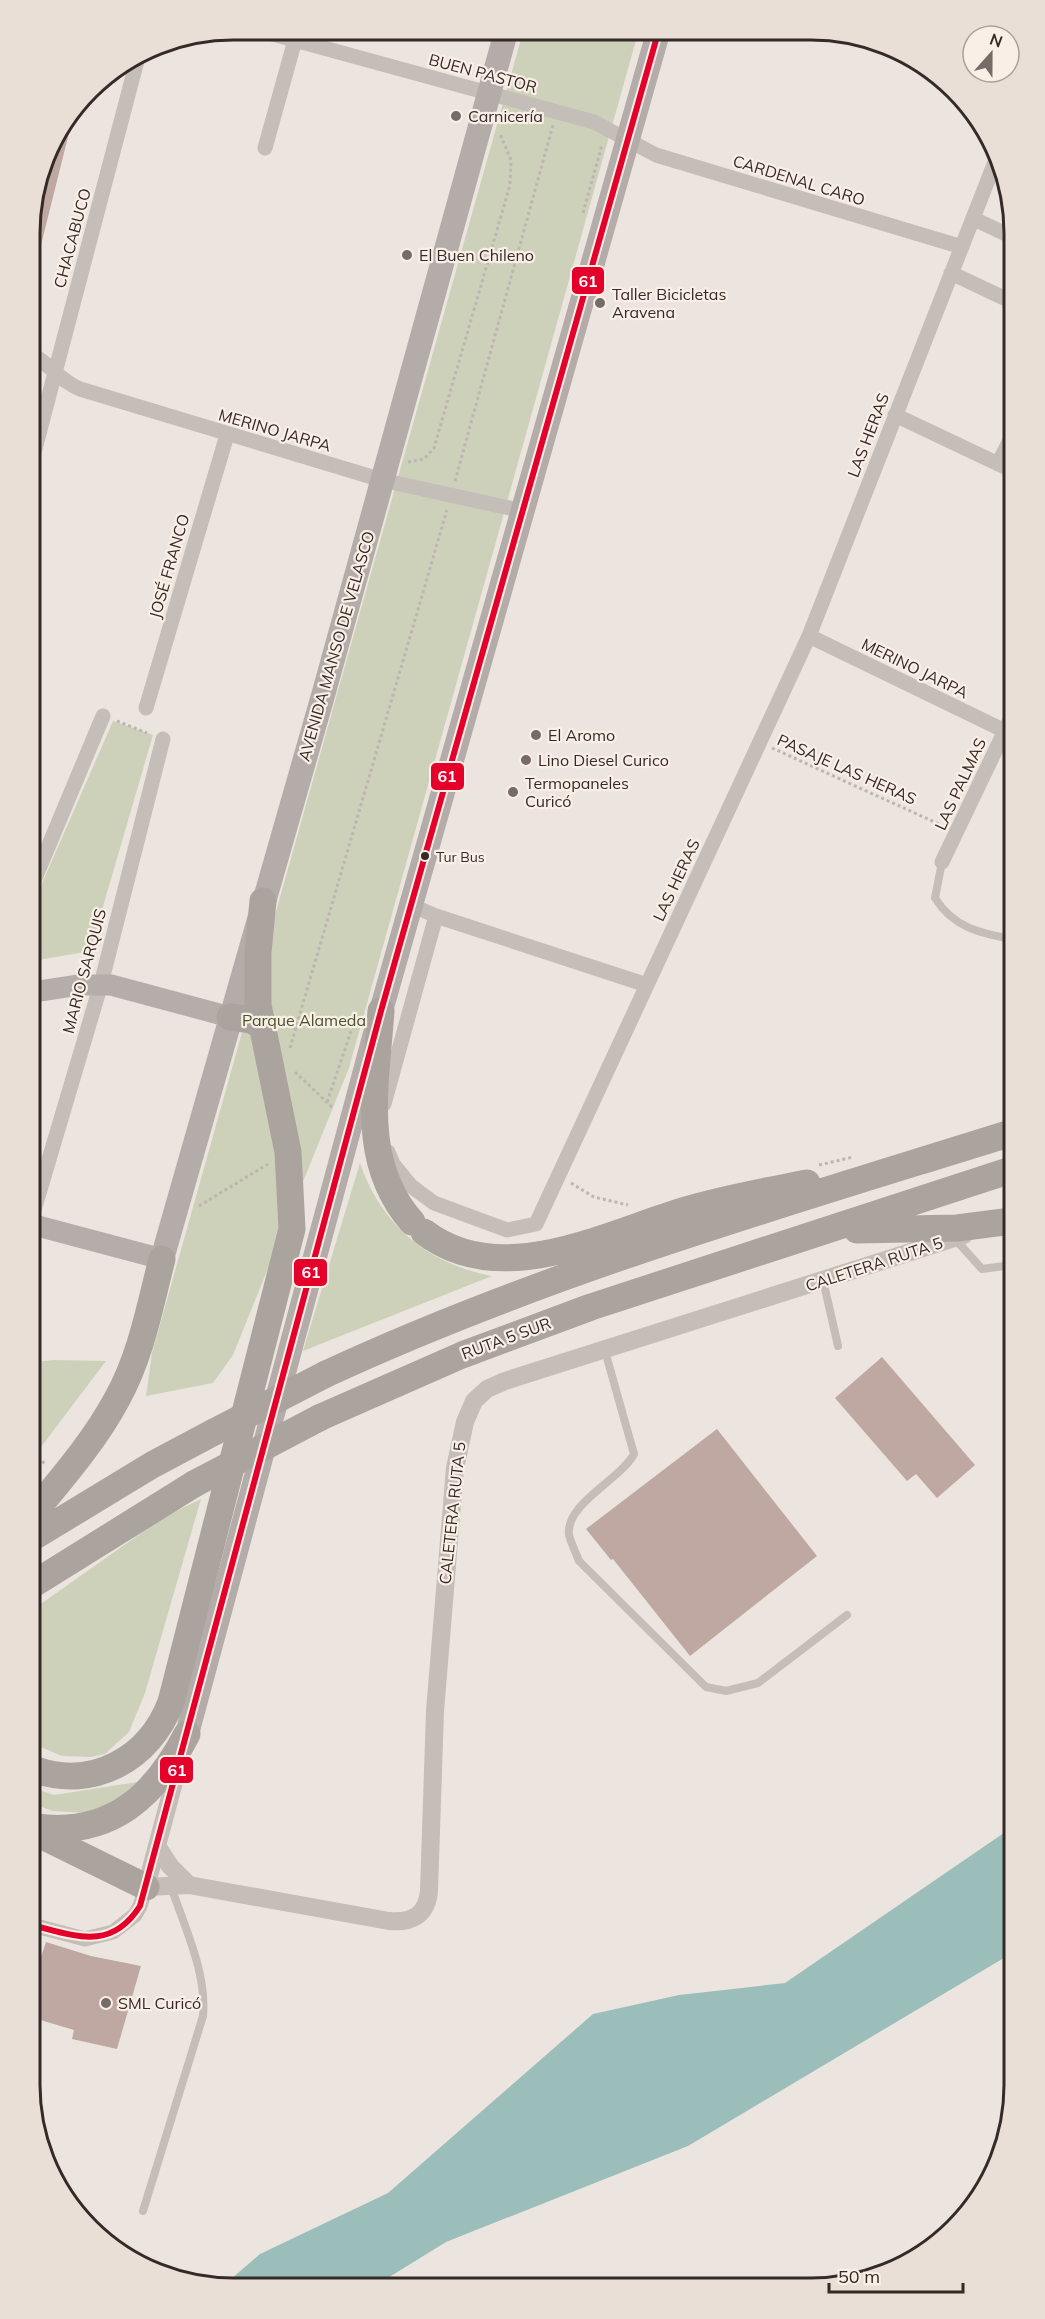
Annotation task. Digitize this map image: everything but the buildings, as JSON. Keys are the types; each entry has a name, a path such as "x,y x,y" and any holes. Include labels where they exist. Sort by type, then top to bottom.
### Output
{"highway":[{"path":"40,1771 62,1776 78,1776 109,1769 137,1753 148,1743 166,1717 288,1249 292,1212 288,1152 261,1026 257,978 263,901"},
{"path":"381,1011 374,1106 376,1145 387,1185 418,1227 450,1248 472,1255 496,1259 531,1257 715,1202 926,1160"},
{"path":"230,1017 252,1020 261,1026"},
{"path":"40,1533 152,1465 214,1432 326,1374 452,1318 549,1282 1004,1135"},
{"name":"RUTA 5 SUR","path":"40,1580 194,1484 321,1417 388,1385 517,1334 1004,1172"},
{"path":"814,1234 859,1230 957,1228 1004,1221"},
{"path":"40,1504 88,1443 118,1399 136,1354 162,1259"},
{"path":"40,1827 86,1825 110,1818 135,1804 163,1776 188,1734"},
{"path":"40,1835 158,1885"}],"main road":[{"path":"188,1734 381,1011 656,40"},
{"name":"AVENIDA MANSO DE VELASCO","path":"162,1259 385,469 496,95 505,41"},
{"path":"41,991 101,984 124,987 230,1017"},
{"path":"40,1227 162,1259"}],"street":[{"path":"265,148 295,41"},
{"name":"BUEN PASTOR","path":"298,41 594,122 628,139"},
{"name":"CHACABUCO","path":"41,427 135,67"},
{"name":"CARDENAL CARO","path":"628,139 656,155 962,248"},
{"name":"LAS HERAS","path":"436,916 383,1106 382,1121 387,1151 393,1164 411,1186 434,1203 507,1230 536,1224 809,636 993,169"},
{"path":"974,219 1004,233"},
{"path":"951,273 1004,298"},
{"name":"MERINO JARPA","path":"41,361 55,374 80,389 227,435 385,469 451,495 523,511"},
{"path":"895,415 1004,467"},
{"name":"JOSÉ FRANCO","path":"146,708 227,435"},
{"name":"MERINO JARPA","path":"809,636 1004,725"},
{"path":"41,865 103,716"},
{"name":"LAS PALMAS","path":"942,862 1004,732"},
{"name":"MARIO SARQUIS","path":"40,1187 101,984 163,739"},
{"path":"411,905 436,916 647,986"},
{"name":"CALETERA RUTA 5","path":"158,1885 189,1885 388,1921 409,1921 423,1911 429,1891 435,1711 456,1459 465,1422 474,1401 487,1389 604,1349 1004,1221"},
{"path":"40,1927 85,1939 113,1932 135,1915 158,1885 157,1846 188,1734"},
{"path":"157,1846 170,1866 189,1885"}],"lane":[{"path":"942,862 935,898 946,913 974,931 1004,937"},
{"path":"954,1238 982,1269 1004,1265"},
{"path":"823,1280 838,1346"},
{"path":"604,1349 634,1454 627,1467 573,1513 569,1533 579,1561 706,1687 726,1691 758,1683 847,1616"},
{"path":"143,2211 203,2016 204,2001 203,1984 158,1885"}],"path":[{"path":"385,469 424,459 434,448 510,185 511,160 498,128 496,95"},
{"path":"289,1053 451,495 557,112"},
{"path":"103,716 163,739"},
{"name":"PASAJE LAS HERAS","path":"760,743 957,832"},
{"path":"294,1071 350,1124"},
{"path":"172,1222 288,1152"},
{"path":"40,1467 49,1456"}],"green space":[{"name":"Parque Alameda","path":"521,40 636,40 349,1068 233,1355 213,1383 146,1396 152,1353"},
{"path":"113,721 153,735 90,951 41,960 41,887"},
{"path":"360,1163 380,1205 410,1238 447,1262 492,1276 303,1351"},
{"path":"40,1361 106,1361 40,1448"},
{"path":"201,1499 145,1693 129,1732 105,1754 91,1757 62,1756 40,1747 40,1604 164,1517"},
{"path":"137,1782 137,1793 106,1814 53,1811 40,1806 40,1790 54,1795"}],"water":[{"path":"1004,1833 1004,1958 688,2146 446,2242 388,2278 232,2278 260,2254 388,2193 593,2014 679,1995 785,1983"}],"transit line":[{"name":"61","path":"40,1927 80,1936 106,1935 129,1920 140,1906 381,1011 656,40"}],"place":[{"name":"Carnicería","path":"456,116"},
{"name":"El Buen Chileno","path":"407,255"},
{"name":"Taller Bicicletas Aravena","path":"600,303"},
{"name":"El Aromo","path":"536,735"},
{"name":"Lino Diesel Curico","path":"526,760"},
{"name":"Termopaneles Curicó","path":"513,792"},
{"name":"Tur Bus","path":"425,856"},
{"name":"SML Curicó","path":"106,2003"}]}
